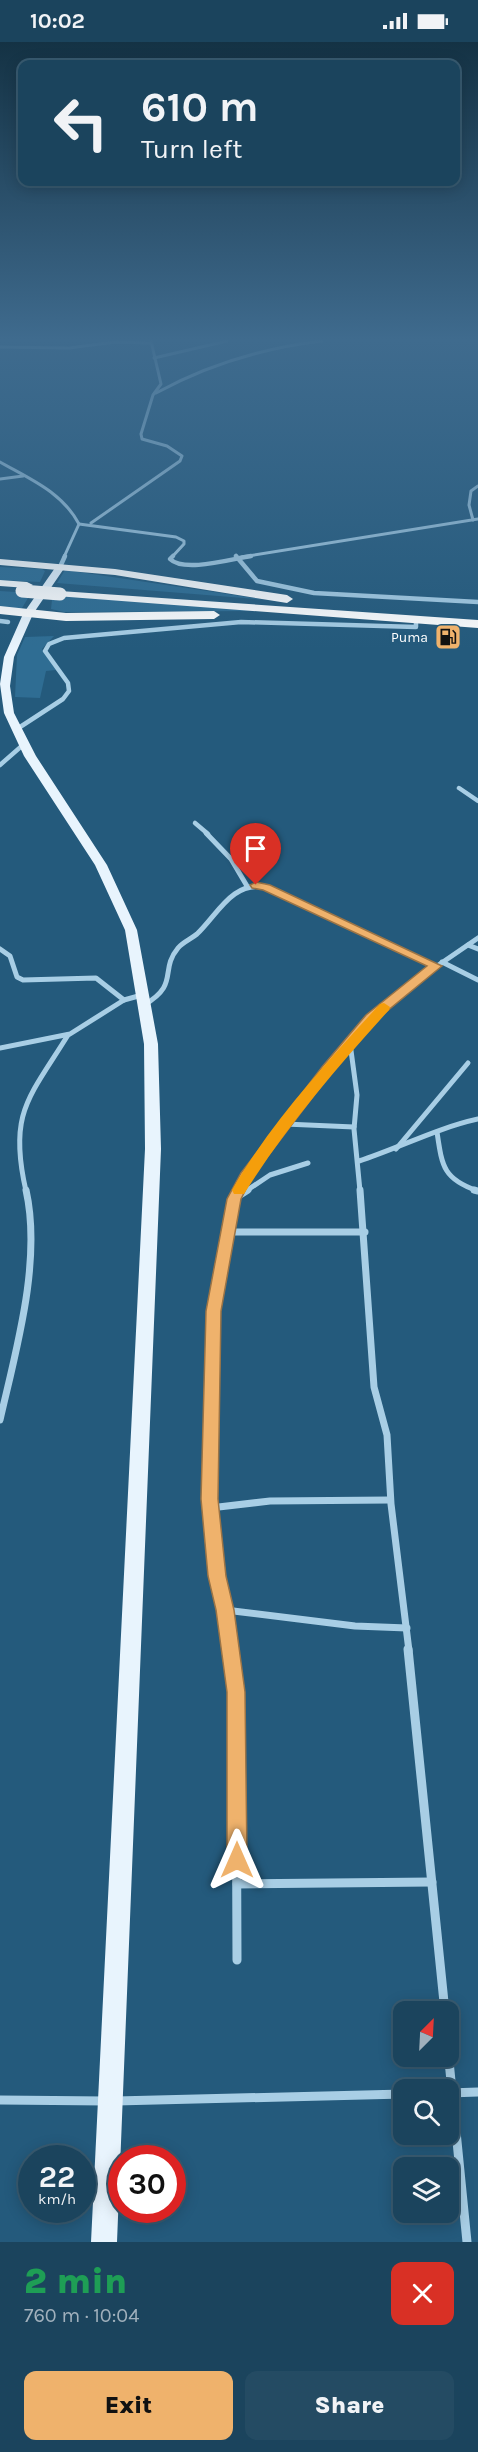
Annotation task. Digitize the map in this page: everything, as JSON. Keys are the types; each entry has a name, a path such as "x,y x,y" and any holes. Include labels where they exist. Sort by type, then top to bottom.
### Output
{"highway":[{"path":"0,562 115,572 374,618"},
{"path":"0,583 24,588"},
{"path":"0,589 24,588 374,618 478,622"},
{"path":"0,610 28,614 110,618 292,615 478,622"}],"main road":[{"path":"60,567 28,614 9,657 5,686 9,713 20,736 101,865 131,930 151,1044 153,1149 104,2242"}],"street":[{"path":"90,524 180,461 182,456 176,450 156,444"},
{"path":"0,462 58,496 76,515 80,524 60,567"},
{"path":"2,479 24,476"},
{"path":"80,524 184,541 184,544 170,559 176,565 187,566 236,556 476,519 468,505 471,491 478,486"},
{"path":"236,556 257,581 303,591 478,602"},
{"path":"0,765 20,736 63,699 69,691 68,683 45,651 49,644 64,638 241,622 374,618"},
{"path":"0,621 8,622"},
{"path":"459,788 478,801"},
{"path":"195,823 220,844 238,866 248,886"},
{"path":"0,1048 68,1035 124,1000 159,998 166,990 171,961 179,946 196,935 235,894 248,886 266,887 478,980"},
{"path":"237,1959 236,1692 225,1610 217,1576 210,1508 214,1311 234,1199 246,1176 285,1124 371,1018 439,964 478,938"},
{"path":"468,945 478,949"},
{"path":"0,949 6,950 12,956 17,977 23,980 96,978 124,1000"},
{"path":"0,1420 20,1327 31,1228 16,1157 17,1134 21,1116 68,1035"},
{"path":"350,1043 357,1095 354,1127 365,1232 374,1387 383,1406 390,1500 407,1628 444,2001"},
{"path":"396,1149 468,1063"},
{"path":"359,1161 396,1149 466,1120 478,1119"},
{"path":"285,1124 354,1127"},
{"path":"437,1132 447,1176 462,1186 478,1191"},
{"path":"234,1199 270,1175 308,1163"},
{"path":"228,1232 365,1232"},
{"path":"210,1508 270,1501 390,1500"},
{"path":"225,1610 333,1624 407,1628"},
{"path":"237,1884 432,1882"},
{"path":"459,2093 478,2092"},
{"path":"0,2100 110,2102 393,2094"},
{"path":"457,2145 467,2242"}],"shaded area":[{"path":"0,567 45,571 40,582 0,580"},
{"path":"65,570 267,600 57,583"},
{"path":"0,591 31,593 22,608 0,608"},
{"path":"49,594 260,611 64,612 51,609 52,600"},
{"path":"54,636 42,649 56,670 46,671 40,698 15,697 17,655 25,637"}],"slow traffic":[{"path":"239,1190 246,1176 327,1070 371,1018 384,1007"}],"place":[{"name":"Puma","path":"448,637"}],"route":[{"path":"237,1860 236,1692 225,1610 217,1576 210,1499 214,1311 234,1199 246,1176 269,1145 371,1018 405,988 436,966 266,887 256,885"}]}
